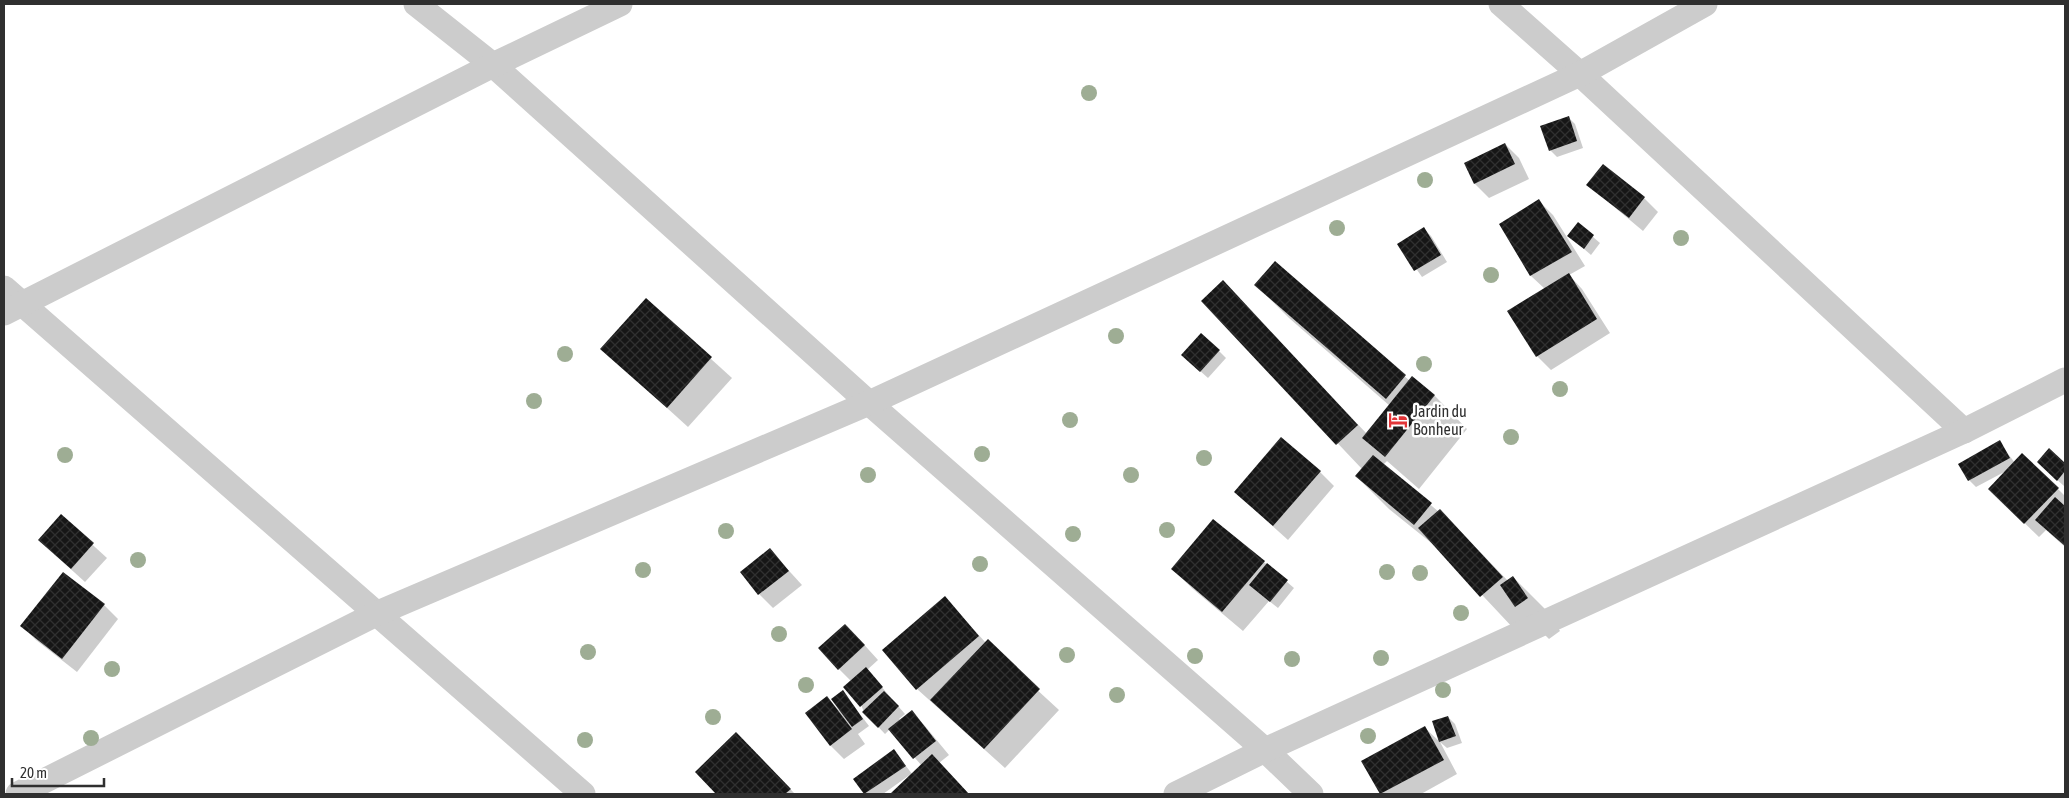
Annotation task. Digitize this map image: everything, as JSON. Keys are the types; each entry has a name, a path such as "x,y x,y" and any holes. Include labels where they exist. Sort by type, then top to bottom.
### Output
{"street":[{"path":"416,4 493,65 869,403 1265,750 1311,794"},
{"path":"583,794 378,613 10,301 620,4"},
{"path":"1501,4 1580,74 1964,431"},
{"path":"18,794 378,613 869,403 1580,74 1705,4"},
{"path":"1176,794 1265,750 1964,431 2065,380"}],"building":[{"path":"1569,116 1577,141 1549,151 1540,126"},
{"path":"1505,143 1515,164 1474,184 1464,163"},
{"path":"1603,164 1645,197 1629,218 1586,185"},
{"path":"1539,199 1572,252 1530,276 1499,224"},
{"path":"1578,222 1594,235 1584,249 1567,236"},
{"path":"1424,227 1441,255 1414,271 1397,244"},
{"path":"1275,261 1406,375 1386,399 1254,285"},
{"path":"1569,273 1597,319 1536,357 1507,311"},
{"path":"1223,280 1358,425 1336,445 1201,301"},
{"path":"646,298 712,357 667,408 600,349"},
{"path":"1201,333 1220,350 1200,372 1181,355"},
{"path":"1412,376 1435,395 1385,457 1362,438"},
{"path":"1281,437 1321,471 1273,526 1234,492"},
{"path":"2000,440 2010,458 1968,481 1958,464"},
{"path":"2049,448 2065,463 2065,471 2057,481 2037,462"},
{"path":"2022,453 2059,488 2024,524 1988,489"},
{"path":"1373,455 1432,503 1414,525 1355,476"},
{"path":"2055,497 2065,506 2065,546 2035,520"},
{"path":"1440,509 1503,577 1480,597 1418,528"},
{"path":"61,514 94,543 71,569 38,540"},
{"path":"1213,519 1265,561 1222,612 1171,569"},
{"path":"770,548 789,571 758,595 740,572"},
{"path":"1267,563 1288,580 1270,602 1249,585"},
{"path":"63,572 105,604 62,659 20,626"},
{"path":"1513,576 1528,598 1515,607 1500,585"},
{"path":"945,596 979,636 916,690 882,650"},
{"path":"845,624 865,645 838,670 818,648"},
{"path":"988,639 1040,689 984,749 930,700"},
{"path":"866,667 883,687 860,707 843,687"},
{"path":"843,690 863,719 852,727 831,699"},
{"path":"884,691 899,706 878,728 862,712"},
{"path":"827,696 852,729 830,746 805,713"},
{"path":"912,710 936,741 913,759 888,729"},
{"path":"1448,716 1456,736 1439,742 1432,721"},
{"path":"1425,726 1444,760 1380,794 1361,761"},
{"path":"736,732 791,789 785,794 716,794 695,772"},
{"path":"894,749 906,766 864,794 853,779"},
{"path":"932,754 969,794 890,794"}],"place":[{"name":"Jardin du Bonheur","path":"1398,420"}]}
